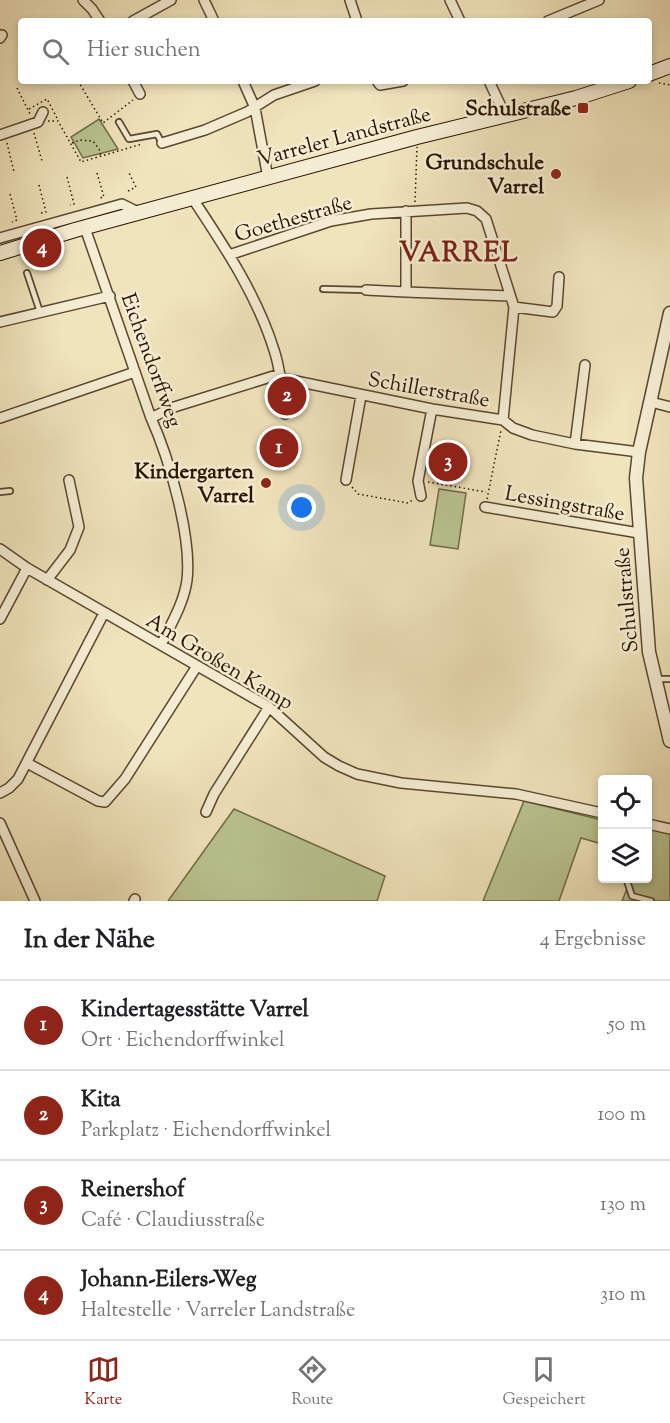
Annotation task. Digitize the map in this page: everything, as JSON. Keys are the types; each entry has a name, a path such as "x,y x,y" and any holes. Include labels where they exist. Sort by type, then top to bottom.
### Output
{"main road":[{"path":"652,73 670,66"},
{"name":"Varreler Landstraße","path":"4,249 417,137 576,98 620,84"}],"street":[{"path":"83,0 98,18"},
{"path":"151,17 171,0"},
{"path":"204,0 213,18"},
{"path":"350,0 356,18"},
{"path":"450,0 459,18"},
{"path":"555,18 599,0"},
{"path":"135,84 140,94"},
{"path":"244,84 255,108 268,178"},
{"path":"161,141 205,130 255,108 274,95 306,84"},
{"path":"490,84 505,115"},
{"path":"2,134 31,125 43,112"},
{"path":"193,199 229,255 266,328 280,376 285,414"},
{"name":"Varreler Landstraße","path":"0,238 122,204 140,213"},
{"name":"Goethestraße","path":"229,255 331,221 411,210 467,208 477,211 486,219 514,307 503,420"},
{"path":"406,292 411,210"},
{"name":"Eichendorffweg","path":"85,228 162,442 184,535 187,579 183,596 161,645"},
{"path":"514,307 553,312 557,306 559,277"},
{"path":"366,290 510,296"},
{"path":"0,322 110,296"},
{"name":"Schulstraße","path":"670,313 639,452 636,478 649,652 670,741"},
{"path":"574,444 585,365"},
{"path":"0,418 135,372"},
{"path":"152,418 171,408 280,376"},
{"name":"Schillerstraße","path":"280,376 361,396 432,410 503,420 513,428 532,435 574,444 639,452"},
{"path":"345,480 361,396"},
{"path":"651,402 670,407"},
{"path":"421,495 418,481 432,410"},
{"path":"47,580 70,550 79,526 69,480"},
{"name":"Lessingstraße","path":"485,507 639,533"},
{"name":"Am Großen Kamp","path":"0,549 47,580 269,707 324,757 357,774 401,783 516,794 598,812"},
{"path":"0,620 27,568"},
{"path":"0,793 18,779 104,613"},
{"path":"27,763 98,801 105,802 130,770 197,666"},
{"path":"206,812 214,794 269,707"},
{"path":"0,822 35,901"},
{"path":"652,825 670,829"}],"lane":[{"path":"119,122 129,139 158,134 161,141"},
{"path":"27,273 40,312"},
{"path":"323,289 366,290"},
{"path":"0,492 10,491"},
{"path":"654,679 670,678"},
{"path":"627,883 632,896 651,901"}],"path":[{"path":"80,84 103,123 140,94"},
{"path":"17,88 30,112 31,125 42,161"},
{"path":"31,125 58,121 81,162 161,141"},
{"path":"2,134 14,172"},
{"path":"411,210 417,137"},
{"path":"71,144 80,140 93,141 99,148 101,156"},
{"path":"128,171 136,187 128,191"},
{"path":"97,173 104,197 99,198"},
{"path":"67,177 74,204 70,205"},
{"path":"39,185 46,212 41,213"},
{"path":"10,194 17,220 12,222"},
{"path":"485,507 503,420"},
{"path":"345,480 358,494 408,503 421,495"},
{"path":"418,481 488,492"}],"green space":[{"path":"99,119 118,149 83,158 71,137"},
{"path":"439,489 466,493 458,549 430,545"},
{"path":"524,801 598,819 598,843 581,838 559,901 483,901"},
{"path":"234,809 385,876 377,901 168,901"},
{"path":"652,828 670,832 670,901 622,901 629,883 652,883"}],"place":[{"name":"Schulstraße","path":"583,108"},
{"name":"Grundschule Varrel","path":"556,174"},
{"name":"Johann-Eilers-Weg","path":"42,248"},
{"name":"Kita","path":"287,396"},
{"name":"Kindertagesstätte Varrel","path":"279,448"},
{"name":"Reinershof","path":"448,462"},
{"name":"Kindergarten Varrel","path":"266,483"}],"district":[{"name":"VARREL","path":"459,252"}]}
